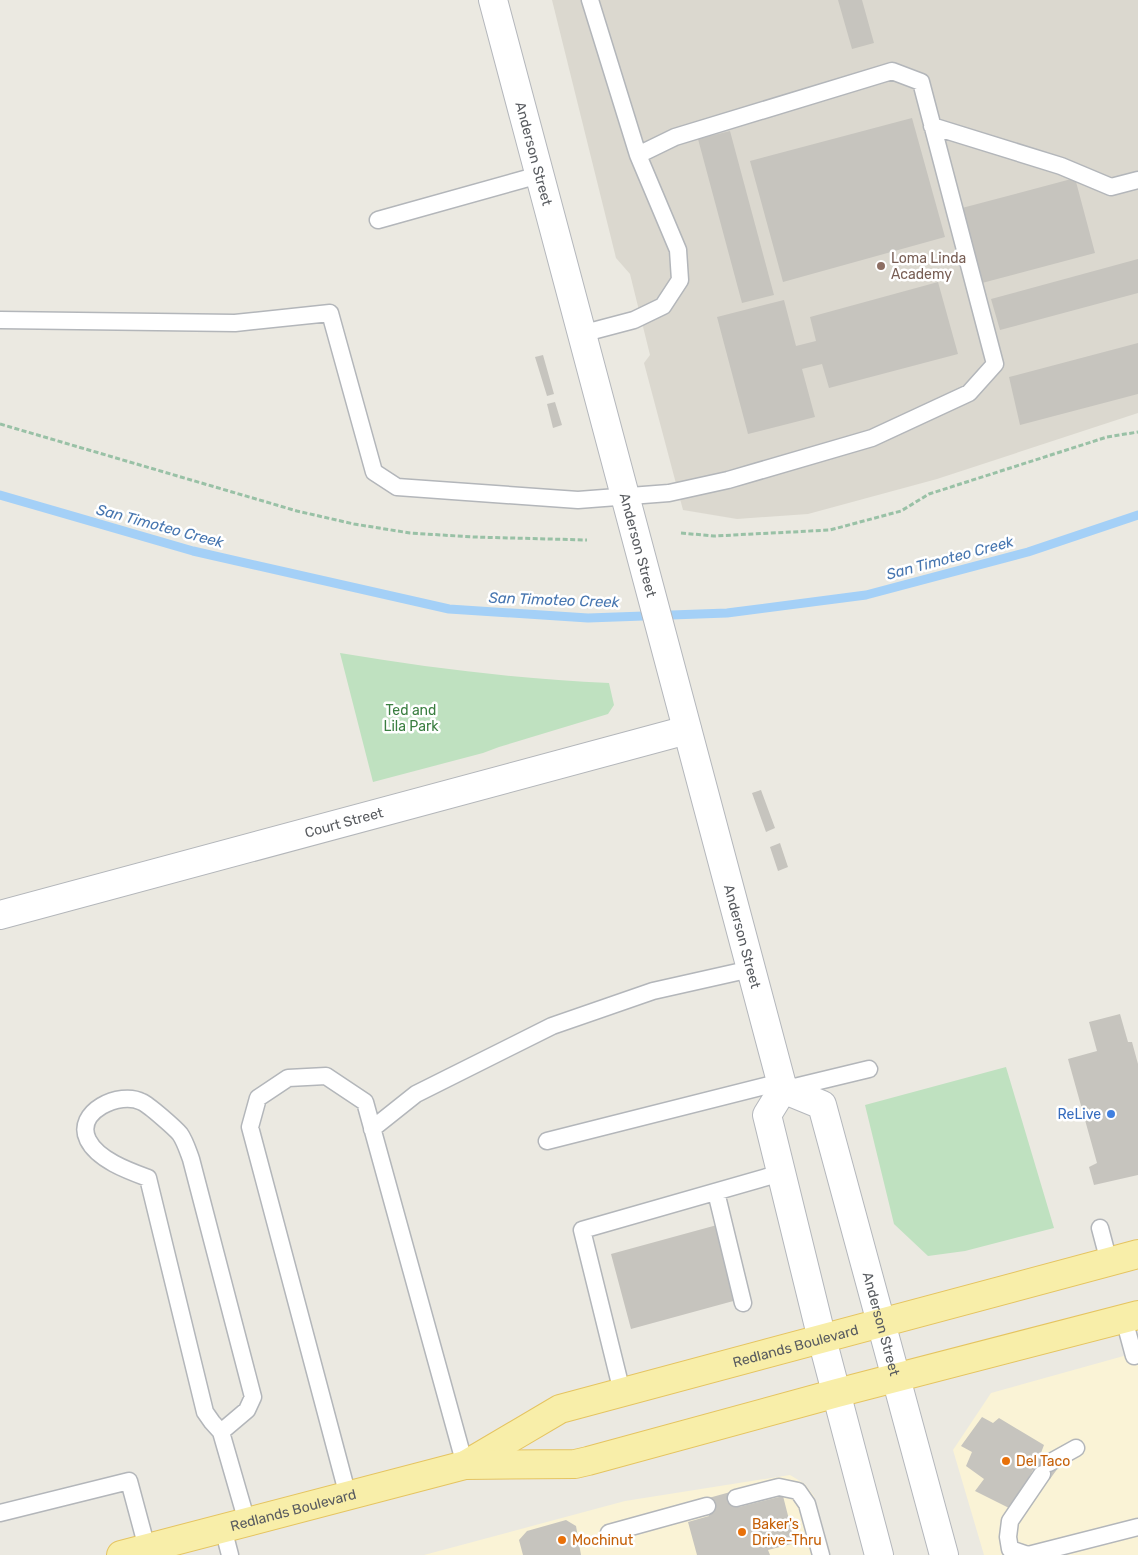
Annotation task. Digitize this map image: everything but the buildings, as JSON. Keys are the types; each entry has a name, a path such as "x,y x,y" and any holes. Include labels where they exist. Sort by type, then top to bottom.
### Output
{"main road":[{"name":"Anderson Street","path":"493,0 626,497 670,672 782,1086 822,1105 944,1555"},
{"name":"Court Street","path":"0,915 687,730"},
{"path":"782,1086 767,1114 822,1339 879,1555"},
{"name":"Redlands Boulevard","path":"465,1466 560,1409 1138,1254"},
{"name":"Redlands Boulevard","path":"121,1555 465,1466 575,1464 837,1393 1131,1317"}],"lane":[{"path":"581,334 634,320 663,306 680,280 678,250 638,155 590,0"},
{"path":"0,320 236,323 330,313 374,472 396,487 578,500 669,493 728,480 872,438 969,393 996,364 921,82 892,71 675,137 638,155"},
{"path":"932,126 1062,166 1111,187 1138,180"},
{"path":"378,220 539,175"},
{"path":"372,1129 416,1094 552,1026 653,991 751,970"},
{"path":"547,1141 782,1086 869,1069"},
{"path":"348,1496 250,1127 258,1098 288,1078 326,1076 365,1102 465,1466"},
{"path":"221,1432 247,1410 253,1397 191,1159 180,1134 142,1102 125,1097 100,1106 90,1116 86,1125 86,1134 89,1142 116,1165 148,1178 205,1412 221,1432 235,1525 230,1555"},
{"path":"622,1392 582,1230 781,1173"},
{"path":"716,1192 743,1303"},
{"path":"1100,1228 1109,1262"},
{"path":"1131,1317 1134,1356"},
{"path":"1076,1448 1045,1469 1010,1521 1008,1537 1010,1549 1028,1555 1138,1527"},
{"path":"0,1513 129,1481 147,1548"},
{"path":"736,1498 779,1488 798,1491 807,1504 821,1555"},
{"path":"609,1533 707,1506"}],"path":[{"path":"0,424 297,511 354,524 410,533 464,537 588,540"},
{"path":"681,533 714,536 830,530 900,512 929,494 1107,437 1138,432"}],"shaded area":[{"name":"Loma Linda Academy","path":"552,0 1138,0 1138,413 937,479 808,514 737,519 683,510 644,363 650,355 630,274 616,258"},
{"path":"1138,1352 1138,1555 984,1555 953,1450 991,1393"},
{"path":"790,1475 805,1484 814,1496 830,1555 424,1555 625,1501"}],"green space":[{"name":"Ted and Lila Park","path":"340,653 474,672 609,683 614,705 608,714 483,753 373,782"},
{"path":"1006,1067 1054,1228 965,1251 928,1256 894,1224 865,1105"}],"waterway":[{"name":"San Timoteo Creek","path":"0,495 193,551 449,609 588,618 727,613 866,595 1028,552 1138,515"}],"place":[{"name":"Loma Linda Academy","path":"881,266"},
{"name":"ReLive","path":"1111,1114"},
{"name":"Del Taco","path":"1006,1461"},
{"name":"Baker's Drive-Thru","path":"742,1532"},
{"name":"Mochinut","path":"562,1540"}]}
